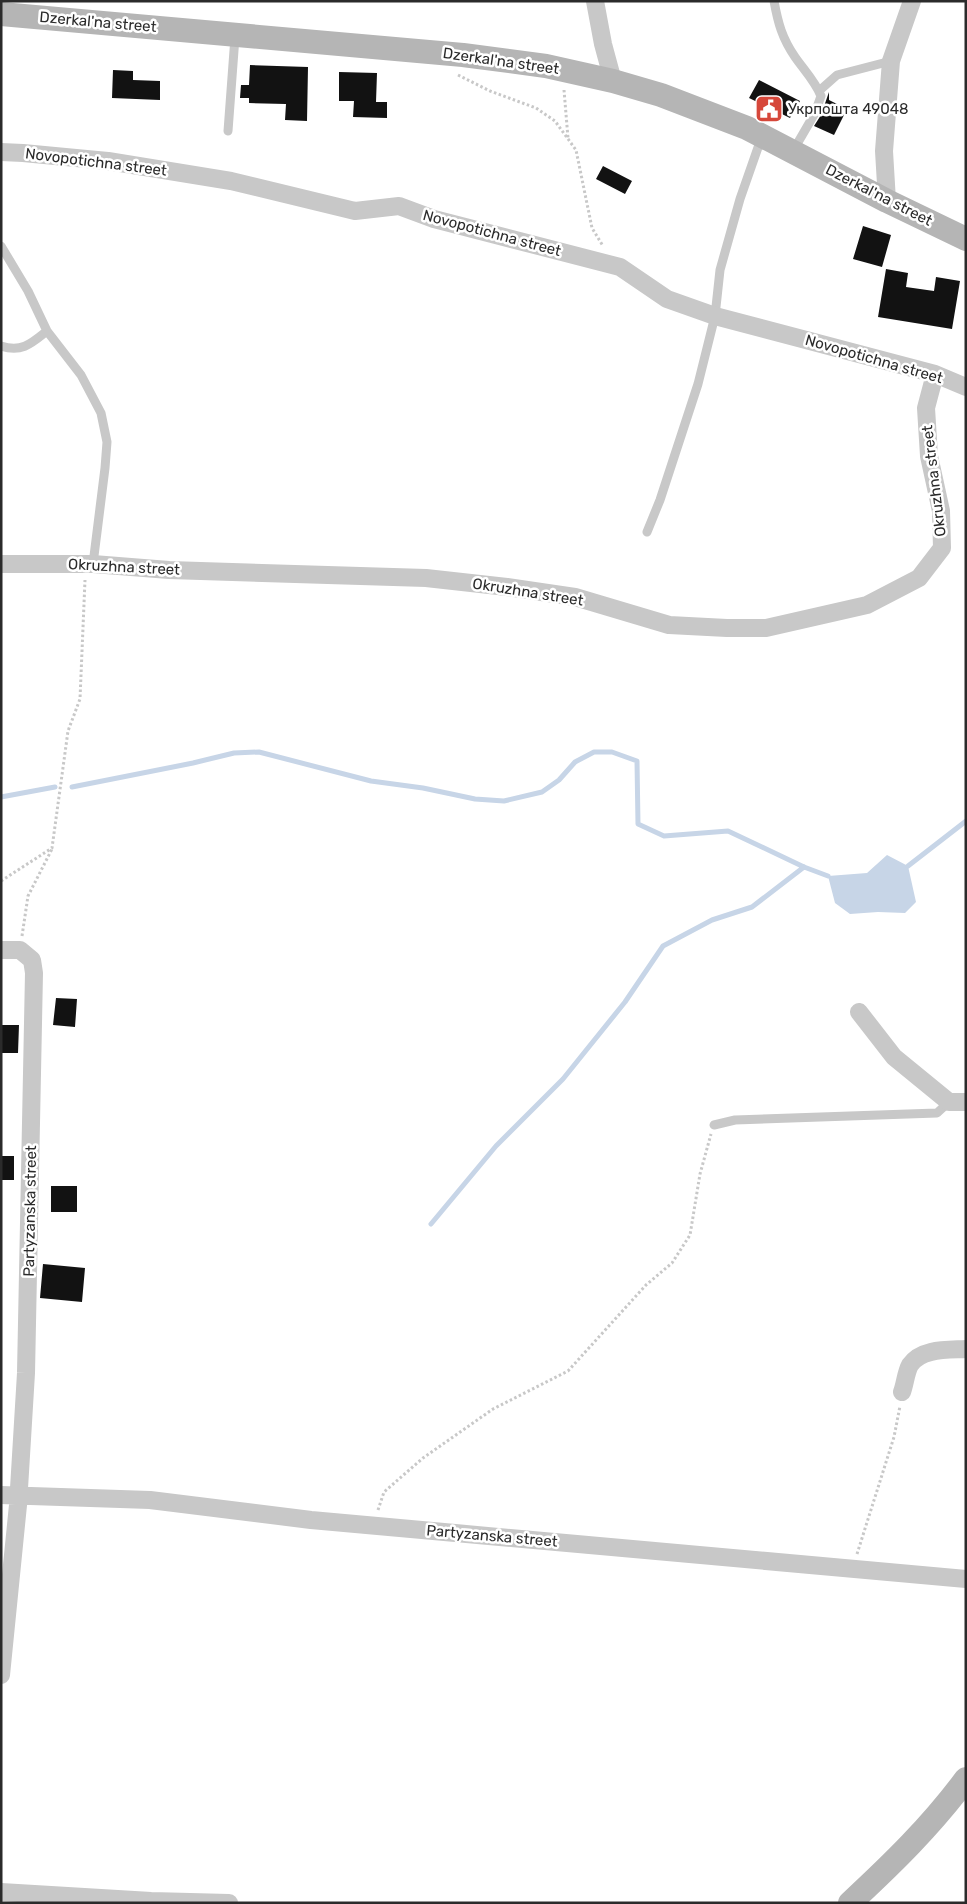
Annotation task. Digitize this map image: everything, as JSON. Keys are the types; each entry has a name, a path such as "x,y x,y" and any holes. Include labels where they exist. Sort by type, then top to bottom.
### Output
{"street":[{"path":"595,1 603,44 613,81"},
{"path":"887,201 884,151 891,62 912,1"},
{"name":"Dzerkal'na street","path":"1,14 450,54 546,66 613,81 661,96 762,135 887,201 966,239"},
{"name":"Novopotichna street","path":"1,152 23,152 108,161 232,181 355,211 398,206 434,219 620,267 667,299 715,316 935,374 966,387"},
{"name":"Okruzhna street","path":"1,564 89,564 169,570 435,579 575,597 669,625 766,628 867,604 919,578 942,548 941,511 929,456 926,408 935,374"},
{"path":"1,950 20,950"},
{"name":"Partyzanska street","path":"1,1676 10,1495 26,1373 34,973 32,960 20,950"},
{"path":"859,1012 894,1057 957,1102"},
{"path":"902,1392 910,1365 920,1356 933,1351 966,1349"},
{"name":"Partyzanska street","path":"10,1495 150,1500 311,1520 966,1579"},
{"path":"857,1900 942,1811 966,1778"},
{"path":"1,1892 151,1902 229,1903"}],"lane":[{"path":"774,1 779,27 794,56 817,85 821,96 815,113 793,151"},
{"path":"228,131 235,34"},
{"path":"819,91 837,75 891,62"},
{"path":"647,532 660,500 698,384 715,316 720,270 740,199 762,135"},
{"path":"1,246 28,291 47,331 81,375 101,413 107,442 105,468 89,564"},
{"path":"1,346 8,349 25,348 47,331"},
{"path":"714,1124 735,1120 937,1113 957,1102"}],"path":[{"path":"450,54 458,75 490,91 536,108 555,121 576,150 592,228 604,248 620,267"},
{"path":"563,70 568,139"},
{"path":"20,950 28,896 52,848 68,731 80,699 89,564"},
{"path":"1,881 52,848"},
{"path":"373,1525 384,1492 423,1458 493,1410 568,1371 646,1285 672,1263 690,1235 700,1174 714,1124"},
{"path":"852,1568 894,1437 902,1392"}],"water":[{"path":"887,855 908,866 916,902 905,913 850,914 835,903 828,876 867,873"}],"building":[{"path":"250,65 308,67 307,121 285,120 286,104 249,103 249,98 240,98 241,85 249,85"},
{"path":"113,70 133,71 133,80 160,81 160,100 112,98"},
{"path":"339,72 377,73 376,102 387,102 387,118 353,117 354,101 339,101"},
{"path":"759,80 800,101 790,118 749,98"},
{"path":"829,92 829,100 847,109 834,135 814,126 821,115"},
{"path":"603,166 632,181 625,194 596,179"},
{"path":"863,226 891,235 882,267 853,259"},
{"path":"886,269 908,273 906,287 934,291 936,277 960,281 952,329 878,317"},
{"path":"56,998 77,999 75,1027 53,1025"},
{"path":"1,1025 19,1025 18,1053 1,1053"},
{"path":"1,1156 14,1156 14,1180 1,1180"},
{"path":"51,1186 77,1186 77,1212 51,1212"},
{"path":"43,1264 85,1268 82,1302 40,1298"}],"waterway":[{"path":"72,787 234,753 259,752 371,781 423,788 475,799 504,801 542,792 559,780 575,762 594,752 612,752 637,761 638,824 664,836 728,831 804,867 828,876"},
{"path":"1,797 55,787"},
{"path":"908,866 966,821"},
{"path":"431,1224 496,1146 563,1079 625,1002 663,946 712,920 752,907 804,867"}],"place":[{"name":"Укрпошта 49048","path":"769,109"}]}
